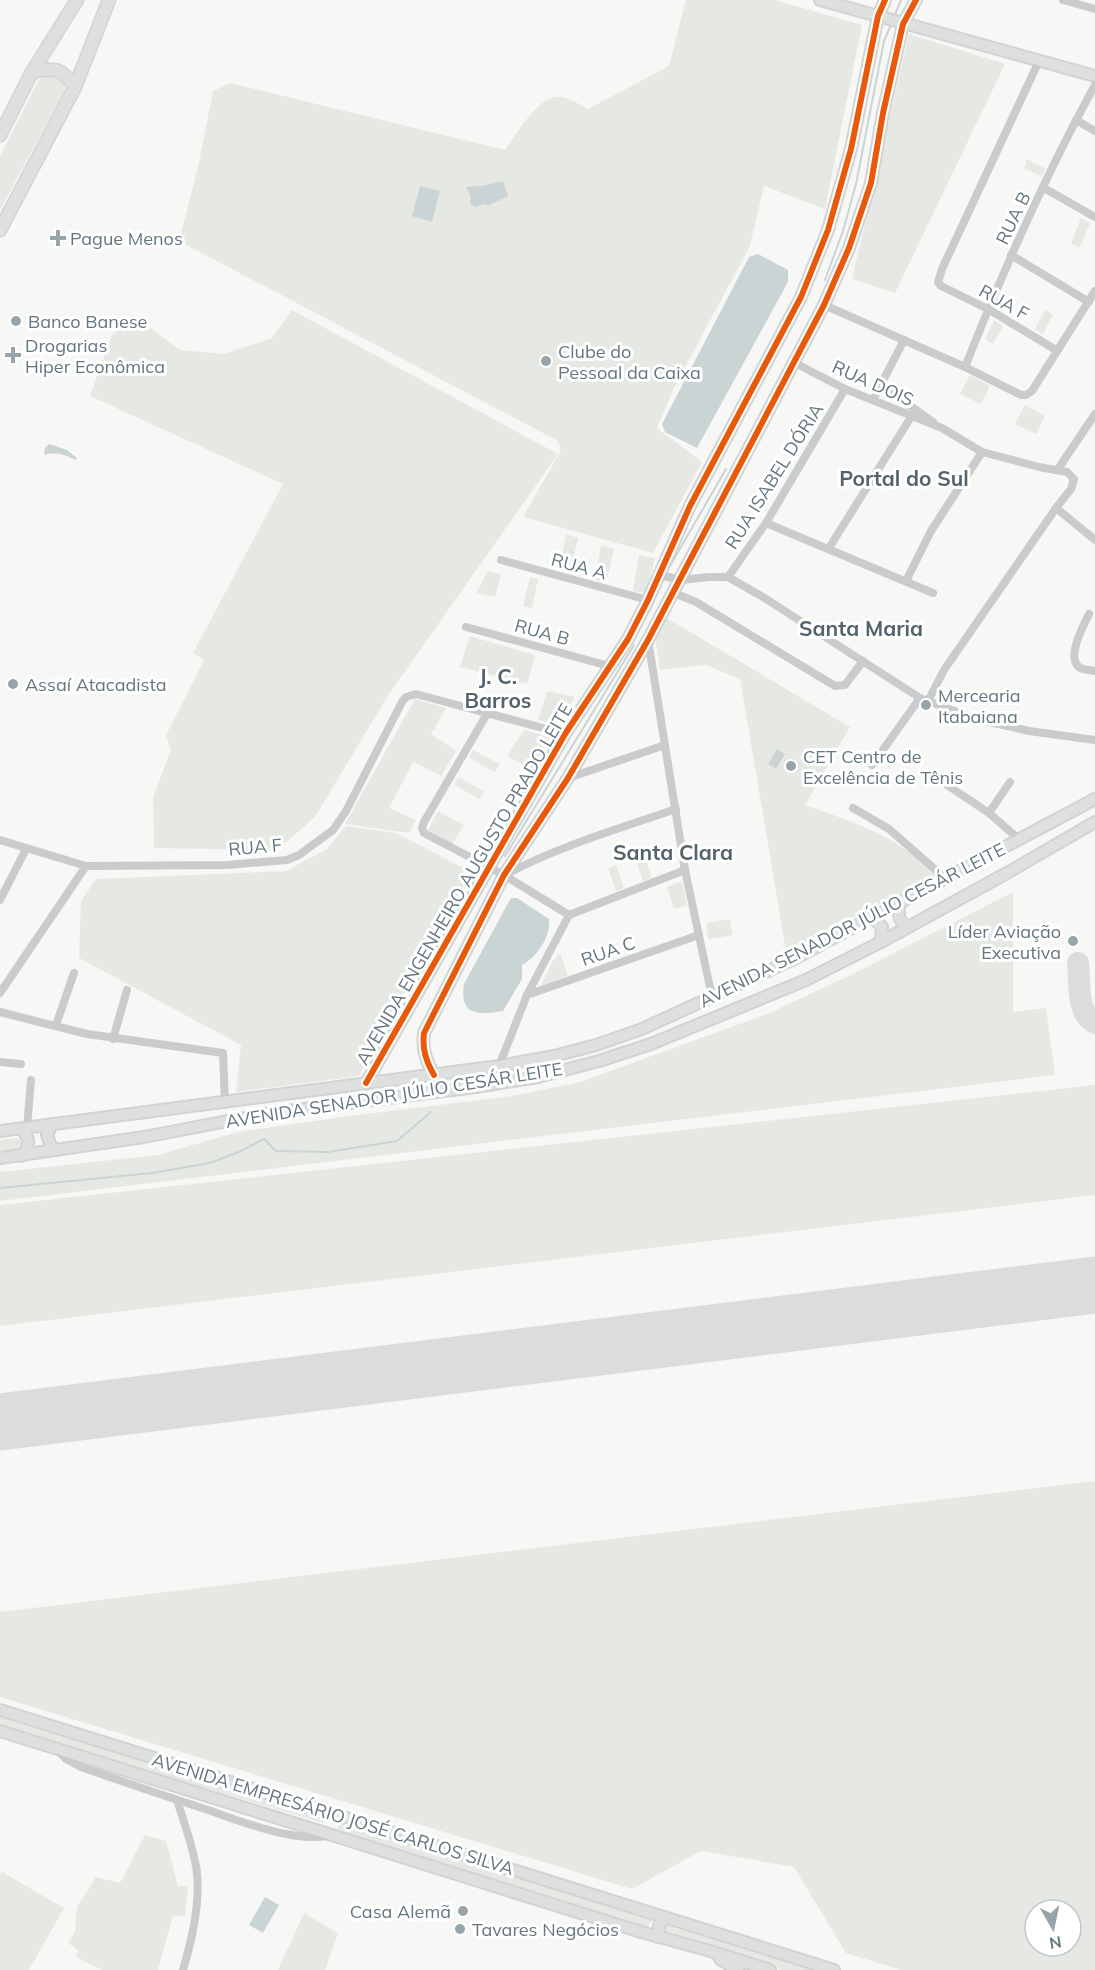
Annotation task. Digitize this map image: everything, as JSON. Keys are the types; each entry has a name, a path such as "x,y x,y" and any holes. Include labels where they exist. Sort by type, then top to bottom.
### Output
{"main road":[{"path":"0,230 75,87 109,0"},
{"path":"820,0 1095,76"},
{"name":"AVENIDA ENGENHEIRO AUGUSTO PRADO LEITE","path":"366,1083 566,734 628,639 660,575 690,506 801,297 824,239 851,149 885,0"},
{"name":"AVENIDA ENGENHEIRO AUGUSTO PRADO LEITE","path":"434,1075 424,1053 424,1033 504,875 568,777 648,640 824,305 849,248 871,183 902,23 916,0"},
{"path":"0,135 32,72 76,1"},
{"path":"32,72 46,69 57,70 66,76 75,87"},
{"name":"AVENIDA SENADOR JÚLIO CESÁR LEITE","path":"0,1131 499,1066 554,1056 596,1045 642,1029 790,961 1095,799"},
{"name":"AVENIDA SENADOR JÚLIO CESÁR LEITE","path":"0,1158 144,1137 264,1114 538,1077 599,1061 651,1044 806,980 881,942 1095,822"},
{"path":"900,903 899,917 907,927"},
{"path":"873,917 882,927 881,942"},
{"path":"52,1124 48,1129 48,1140 56,1150"},
{"path":"22,1156 29,1139 24,1128"},
{"name":"AVENIDA EMPRESÁRIO JOSÉ CARLOS SILVA","path":"0,1710 834,1970"},
{"name":"AVENIDA EMPRESÁRIO JOSÉ CARLOS SILVA","path":"0,1731 770,1970"},
{"path":"329,1834 335,1815"},
{"path":"658,1937 658,1925 665,1917"},
{"name":"AVENIDA EMPRESÁRIO JOSÉ CARLOS SILVA","path":"707,1950 738,1970"}],"street":[{"path":"1063,0 1095,9"},
{"name":"RUA F","path":"1038,61 938,282 941,286 988,309 1056,350"},
{"name":"RUA B","path":"965,367 1011,255 1095,85"},
{"path":"1076,120 1095,131"},
{"path":"1044,188 1095,217"},
{"path":"1011,255 1089,302"},
{"path":"824,305 965,367 1021,395 1026,395 1032,391 1095,291"},
{"path":"873,400 904,340"},
{"name":"RUA DOIS","path":"793,362 845,389 942,428"},
{"name":"RUA DOIS","path":"881,385 942,428 982,452 1067,472 1074,479 1071,489 1056,508"},
{"name":"RUA ISABEL DÓRIA","path":"728,578 766,523 845,389"},
{"path":"1058,470 1095,414"},
{"path":"829,548 911,417"},
{"path":"906,581 931,531 982,452"},
{"path":"872,765 924,700 1056,508 1094,538"},
{"path":"766,523 933,593"},
{"name":"RUA A","path":"501,560 648,600"},
{"path":"660,575 681,580 709,577 728,578 763,597 924,700 976,719 1029,731 1095,740"},
{"path":"674,593 696,602 835,686 846,685 863,661"},
{"path":"1089,614 1074,656 1076,664 1081,668 1095,671"},
{"name":"RUA B","path":"466,627 609,666"},
{"path":"648,640 685,870 712,997"},
{"name":"RUA F","path":"0,840 86,866 247,864 287,860 299,855 333,830 346,811 402,702 411,694 488,712"},
{"path":"566,734 488,712 424,822 423,828 424,833 430,837 504,875 569,915"},
{"path":"568,777 665,745"},
{"path":"929,773 989,813 1020,840"},
{"path":"989,813 1010,782"},
{"path":"853,808 889,829 946,879"},
{"path":"504,875 572,844 676,809"},
{"path":"0,900 26,849"},
{"path":"0,993 86,866"},
{"path":"499,1066 527,996 569,915 685,870"},
{"name":"RUA C","path":"527,996 699,935"},
{"path":"56,1025 74,973"},
{"path":"113,1039 126,990"},
{"path":"0,1012 113,1039 223,1053 225,1102"},
{"path":"0,1062 21,1064"},
{"path":"24,1128 31,1080"},
{"path":"57,1749 66,1759 81,1767 227,1816 287,1834 322,1836 329,1834"},
{"path":"177,1800 196,1870 198,1890 192,1940 183,1970"},
{"path":"227,1816 231,1803"}],"shaded area":[{"name":"Clube do Pessoal da Caixa","path":"686,0 775,0 862,25 825,209 764,186 750,246 674,388 657,428 702,462 653,553 523,517 561,450 558,441 179,241 198,167 213,91 230,83 505,150 529,116 545,101 553,97 561,97 588,109 669,66"},
{"path":"909,34 1005,64 895,293 852,279"},
{"path":"53,74 63,79 65,90 0,210 0,156 41,76"},
{"path":"1027,159 1046,169 1041,176 1024,168"},
{"path":"503,181 507,197 489,205 475,207 470,203 471,198 466,187"},
{"path":"420,186 440,191 432,222 412,216"},
{"path":"1081,218 1090,224 1079,248 1071,243"},
{"path":"758,254 788,270 788,282 697,448 665,432 662,424 749,257"},
{"path":"292,310 558,454 389,694 315,817 277,850 154,848 153,797 171,750 166,735 204,660 193,653 283,484 90,396 112,335 132,315 180,350 224,354 272,338"},
{"path":"1045,310 1053,315 1043,334 1035,329"},
{"path":"994,320 1003,326 993,344 985,339"},
{"path":"970,375 990,386 981,404 960,394"},
{"path":"1025,405 1045,416 1036,434 1015,424"},
{"path":"49,444 67,450 77,458 75,460 57,454 44,455 45,448"},
{"path":"566,534 578,538 570,572 559,570"},
{"path":"601,545 614,549 606,583 595,580"},
{"path":"639,555 655,558 646,593 633,591"},
{"path":"488,571 501,574 495,597 476,593"},
{"path":"530,577 538,579 532,608 523,606"},
{"name":"CET Centro de Excelência de Tênis","path":"665,617 850,727 805,805 858,824 892,841 908,851 936,876 786,951 740,679 706,665 660,670 655,637"},
{"path":"470,636 535,655 527,684 460,667"},
{"path":"547,691 575,697 558,725 538,720"},
{"path":"415,699 446,708 431,734 456,751 441,776 413,762 389,808 416,820 409,833 345,824"},
{"path":"524,730 551,737 533,770 507,756"},
{"path":"777,749 785,754 776,769 768,764"},
{"path":"473,750 500,764 495,772 469,758"},
{"path":"458,777 484,791 480,799 454,785"},
{"path":"438,811 464,825 452,844 428,830"},
{"path":"346,826 396,833 471,872 359,1076 236,1092 241,1045 79,958 81,901 96,879 286,871 327,849"},
{"path":"644,855 652,878 643,881 635,858"},
{"path":"616,865 624,888 616,891 608,868"},
{"path":"682,881 687,905 674,909 667,887"},
{"path":"1013,892 1013,1012 1046,1008 1055,1075 0,1201 0,1172 158,1155 238,1132 512,1096 580,1082 767,1014 851,975"},
{"path":"511,898 517,898 549,919 548,933 538,952 522,965 522,979 503,1011 478,1013 468,1008 464,1002 464,984"},
{"path":"730,919 733,935 708,939 706,923"},
{"path":"560,953 568,975 541,986 552,962"},
{"path":"1095,1085 1095,1195 0,1326 0,1205"},
{"path":"17,1138 21,1141 21,1146 17,1152 0,1154 0,1140"},
{"path":"1095,1481 1095,1970 901,1970 846,1953 794,1867 701,1851 632,1889 0,1697 0,1612"},
{"path":"0,1715 326,1817 323,1823 0,1727"},
{"path":"340,1821 653,1919 647,1928 337,1830"},
{"path":"145,1835 166,1841 178,1886 188,1886 185,1916 173,1916 158,1970 102,1970 76,1957 78,1950 68,1943 75,1932 77,1907 96,1877 120,1883"},
{"path":"2,1872 64,1908 29,1970 0,1970 0,1876"},
{"path":"265,1897 279,1905 263,1933 249,1925"},
{"path":"304,1913 338,1933 325,1970 278,1970"},
{"path":"665,1925 815,1970 781,1970 662,1933"}],"waterway":[{"path":"894,17 901,0"},
{"path":"825,280 843,231 856,184 884,41 892,22"},
{"path":"670,566 726,469"},
{"path":"505,856 634,645"},
{"path":"0,1188 152,1173 210,1163 264,1139 276,1151 328,1152 397,1141 431,1112"}],"taxiway":[{"path":"1078,963 1082,1005 1089,1019 1095,1023"},
{"path":"0,1420 18,1419"}],"runway":[{"path":"0,1422 1095,1285"}],"cycle path":[{"path":"366,1083 565,734 628,639 690,506 801,297 828,230 851,149 878,16 885,0"},
{"path":"434,1075 425,1055 424,1033 504,875 568,778 648,640 824,305 849,248 871,183 883,113 903,24 916,0"}],"place":[{"name":"Pague Menos","path":"58,238"},
{"name":"Banco Banese","path":"16,321"},
{"name":"Drogarias Hiper Econômica","path":"13,355"},
{"name":"Clube do Pessoal da Caixa","path":"546,361"},
{"name":"Assaí Atacadista","path":"13,684"},
{"name":"Mercearia Itabaiana","path":"926,705"},
{"name":"CET Centro de Excelência de Tênis","path":"791,766"},
{"name":"Líder Aviação Executiva","path":"1073,941"},
{"name":"Casa Alemã","path":"463,1911"},
{"name":"Tavares Negócios","path":"460,1929"}],"district":[{"name":"Portal do Sul","path":"904,478"},
{"name":"Santa Maria","path":"861,628"},
{"name":"J. C. Barros","path":"498,688"},
{"name":"Santa Clara","path":"673,852"}]}
